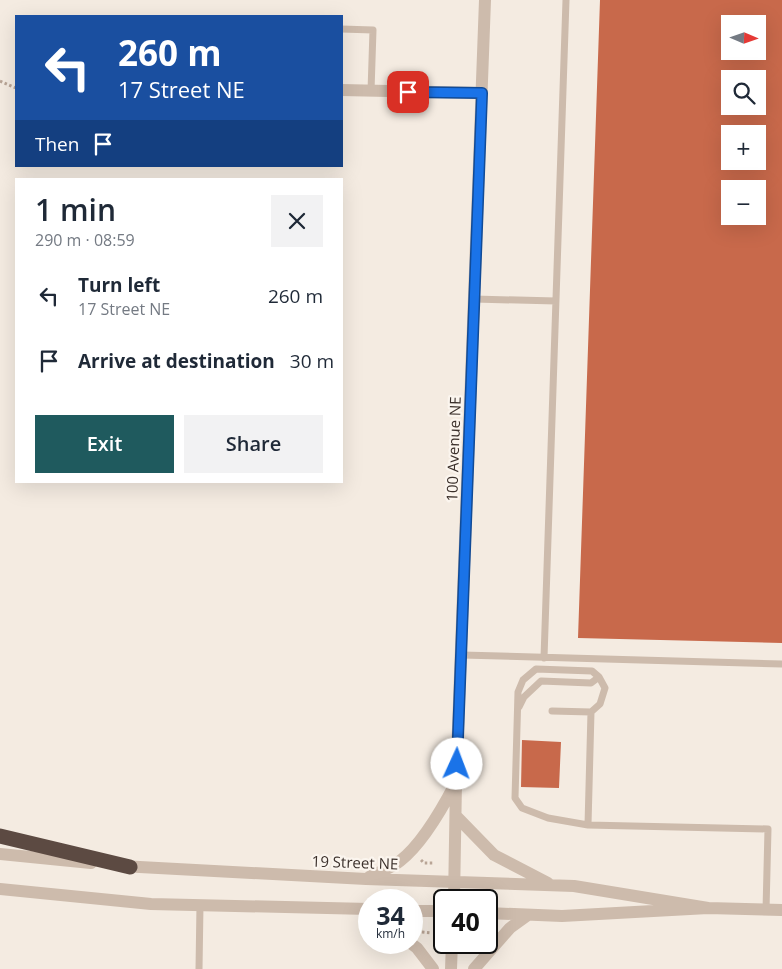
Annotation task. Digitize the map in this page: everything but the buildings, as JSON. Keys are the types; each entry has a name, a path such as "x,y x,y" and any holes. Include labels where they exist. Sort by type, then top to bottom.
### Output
{"highway":[{"path":"0,836 130,867"}],"street":[{"name":"100 Avenue NE","path":"455,889 456,782 485,0"},
{"path":"343,90 482,93"},
{"path":"366,879 400,862 440,812 456,782"},
{"path":"456,816 494,855 552,885"},
{"name":"19 Street NE","path":"0,854 130,867 366,879 574,886 708,908"},
{"path":"0,889 152,904 358,911"},
{"name":"19 Street NE","path":"498,914 562,916 708,908 782,910"},
{"path":"474,969 510,928 528,915"},
{"path":"422,954 433,969"},
{"path":"451,969 452,954"}],"lane":[{"path":"544,658 566,0"},
{"path":"343,29 373,30 370,91"},
{"path":"474,299 556,301"},
{"path":"462,655 782,664"},
{"path":"552,711 591,712 600,704 605,688 599,677 592,672 536,669 523,680 518,692 515,798 522,808 548,818 588,825 768,829 766,910"},
{"path":"518,710 524,697 541,681 591,683 599,677"},
{"path":"588,825 591,712"},
{"path":"198,969 200,905"}],"path":[{"path":"0,81 15,88"},
{"path":"424,863 434,863"},
{"path":"423,932 431,933"}],"route":[{"path":"408,92 482,93 457,764"}]}
